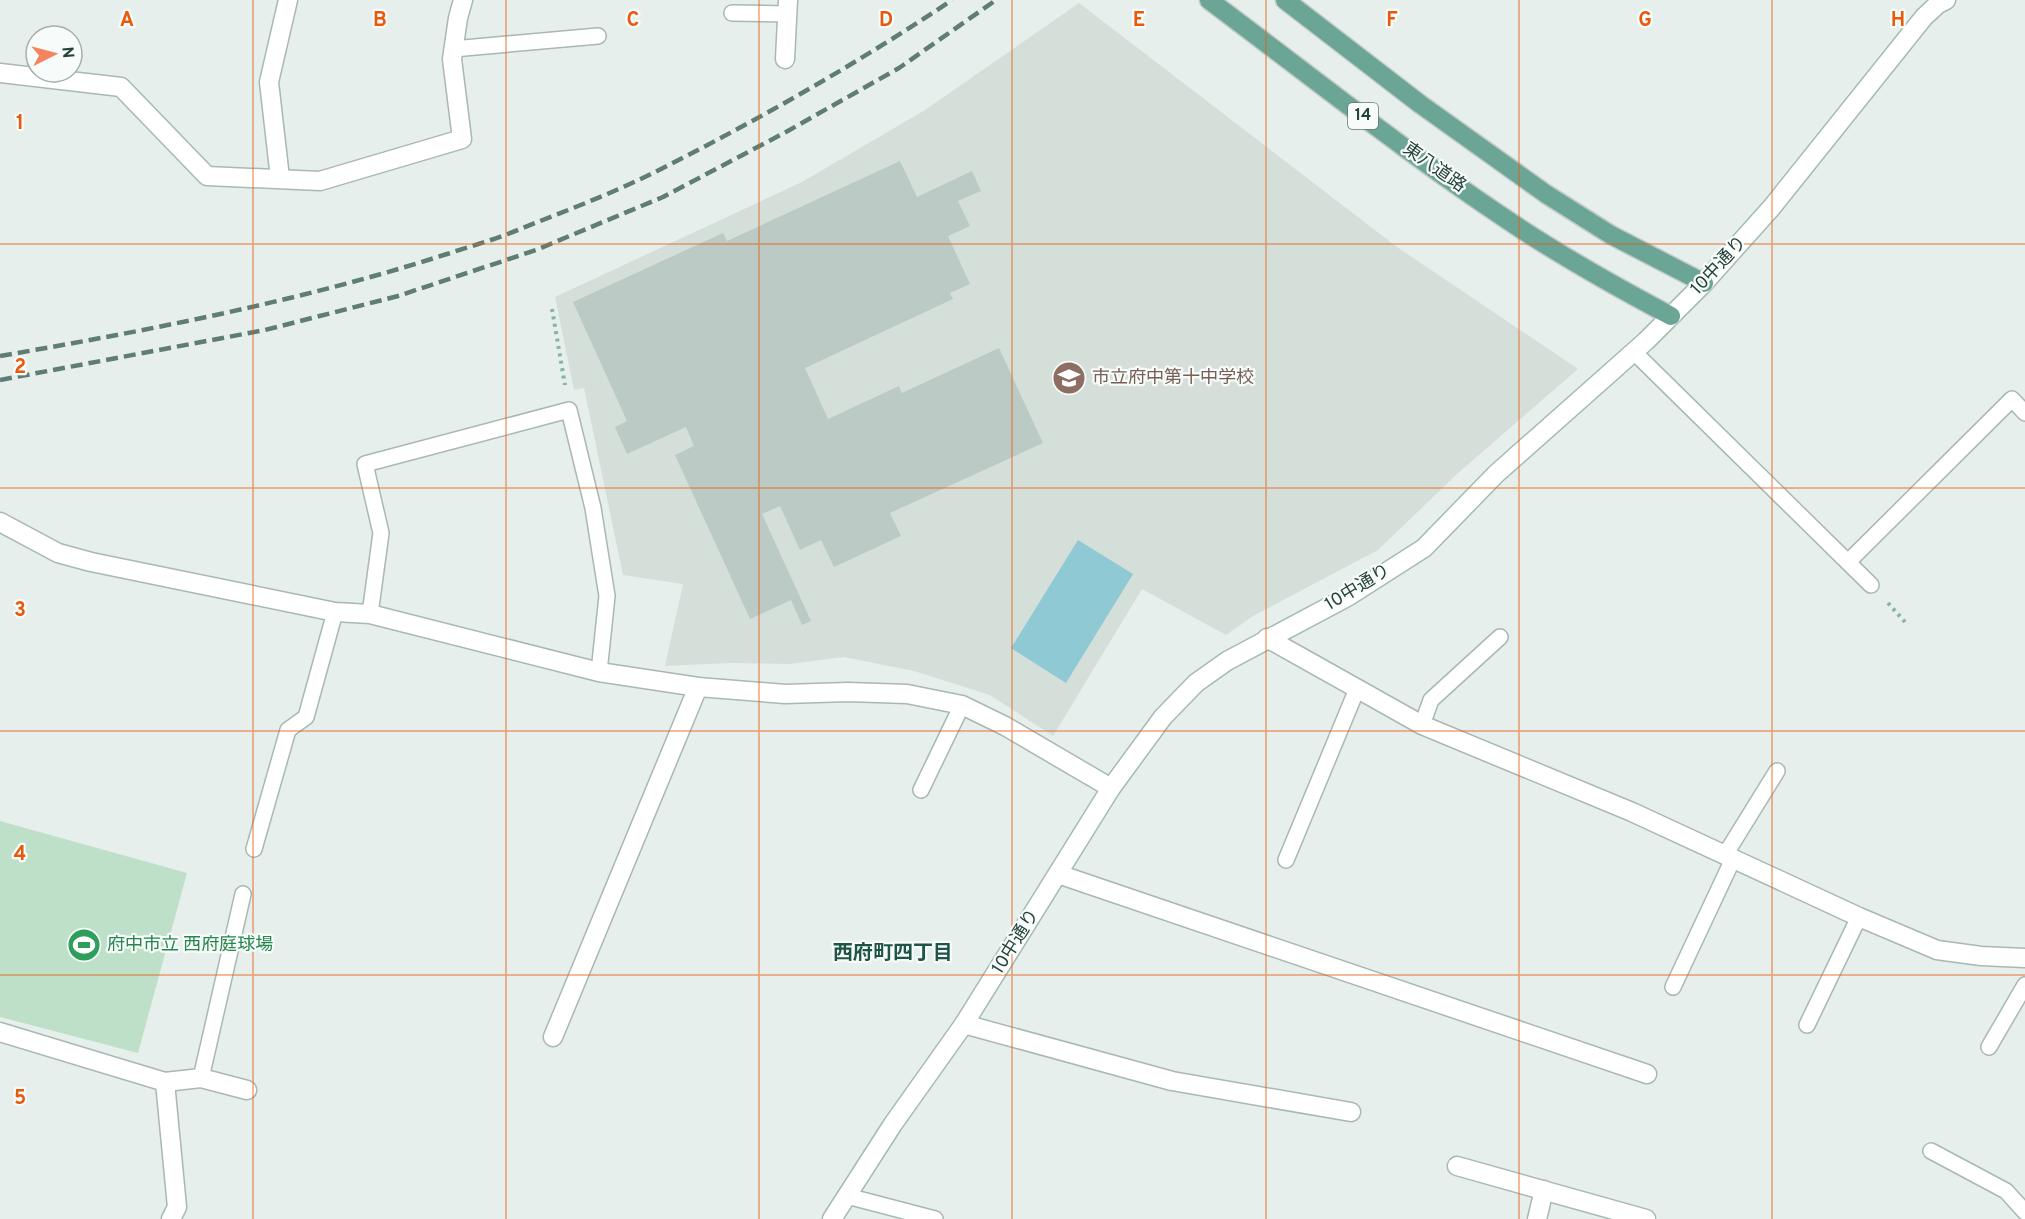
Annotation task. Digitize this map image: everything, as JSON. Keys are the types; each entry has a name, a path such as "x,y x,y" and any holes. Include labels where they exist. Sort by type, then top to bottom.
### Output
{"main road":[{"name":"東八道路","path":"1209,0 1391,137 1520,229 1594,275 1671,316"},
{"name":"14","path":"1285,0 1420,104 1546,194 1611,235 1704,283"}],"street":[{"path":"280,178 269,82 288,0"},
{"path":"0,73 121,87 207,176 280,178 320,182 462,139 452,59 463,0"},
{"name":"10中通り","path":"832,1219 893,1124 964,1024 1111,788 1163,717 1196,683 1227,661 1348,596 1424,548 1496,474 1634,352 1704,283 1772,207 1924,18 1938,4 1946,0"},
{"path":"785,59 787,7"},
{"path":"0,522 58,553 91,562 335,612 370,614 599,672 698,687 785,694 848,692 907,694 962,705 1005,726 1111,788"},
{"path":"1267,638 1422,725 1632,812 1859,918 1937,950 1981,956 2025,958"},
{"path":"553,1037 698,687"},
{"path":"1058,874 1647,1074"},
{"path":"964,1024 1172,1081 1351,1112"},
{"path":"0,1032 165,1082 201,1078 248,1090"},
{"path":"165,1082 177,1207 171,1219"},
{"path":"1457,1166 1646,1219"},
{"path":"1538,1219 1544,1190"}],"lane":[{"path":"732,13 787,7"},
{"path":"453,49 598,36"},
{"path":"1634,352 1871,585"},
{"path":"1848,562 2012,399 2025,413"},
{"path":"370,614 381,533 365,464 569,410 593,508 607,597 599,672"},
{"path":"254,849 288,730 306,717 335,612"},
{"path":"1422,725 1431,700 1500,637"},
{"path":"1286,860 1357,689"},
{"path":"921,790 962,705"},
{"path":"1673,987 1729,857 1777,771"},
{"path":"201,1078 243,894"},
{"path":"1807,1025 1859,918"},
{"path":"1989,1047 2025,985"},
{"path":"1931,1151 2006,1191 2025,1212"},
{"path":"847,1196 935,1219"}],"path":[{"path":"552,309 569,410"}],"shaded area":[{"name":"市立府中第十中学校","path":"1079,3 1397,247 1578,369 1457,474 1378,550 1253,616 1226,635 1142,589 1053,736 990,695 914,671 844,657 789,664 730,663 665,666 683,584 623,575 584,388 574,390 555,297 802,182 925,110"}],"green space":[{"name":"府中市立 西府庭球場","path":"0,821 187,873 138,1053 0,1017"}],"water":[{"path":"1078,540 1133,574 1066,683 1011,648"}],"building":[{"path":"900,161 917,197 972,171 981,191 958,201 970,226 948,236 970,284 950,293 953,299 805,368 828,419 899,386 902,393 999,348 1043,443 890,513 901,536 834,567 821,540 800,550 780,506 762,514 811,621 802,625 791,600 750,619 675,455 694,446 686,427 627,454 615,427 627,421 573,302 723,233 727,241"}],"railway":[{"path":"0,356 169,325 281,300 392,271 502,236 618,189 688,155 841,70 952,0"},
{"path":"0,380 265,330 398,296 536,250 663,197 786,132 899,68 996,0"}],"place":[{"name":"市立府中第十中学校","path":"1069,378"},
{"name":"府中市立 西府庭球場","path":"84,945"}],"district":[{"name":"西府町四丁目","path":"893,954"}]}
